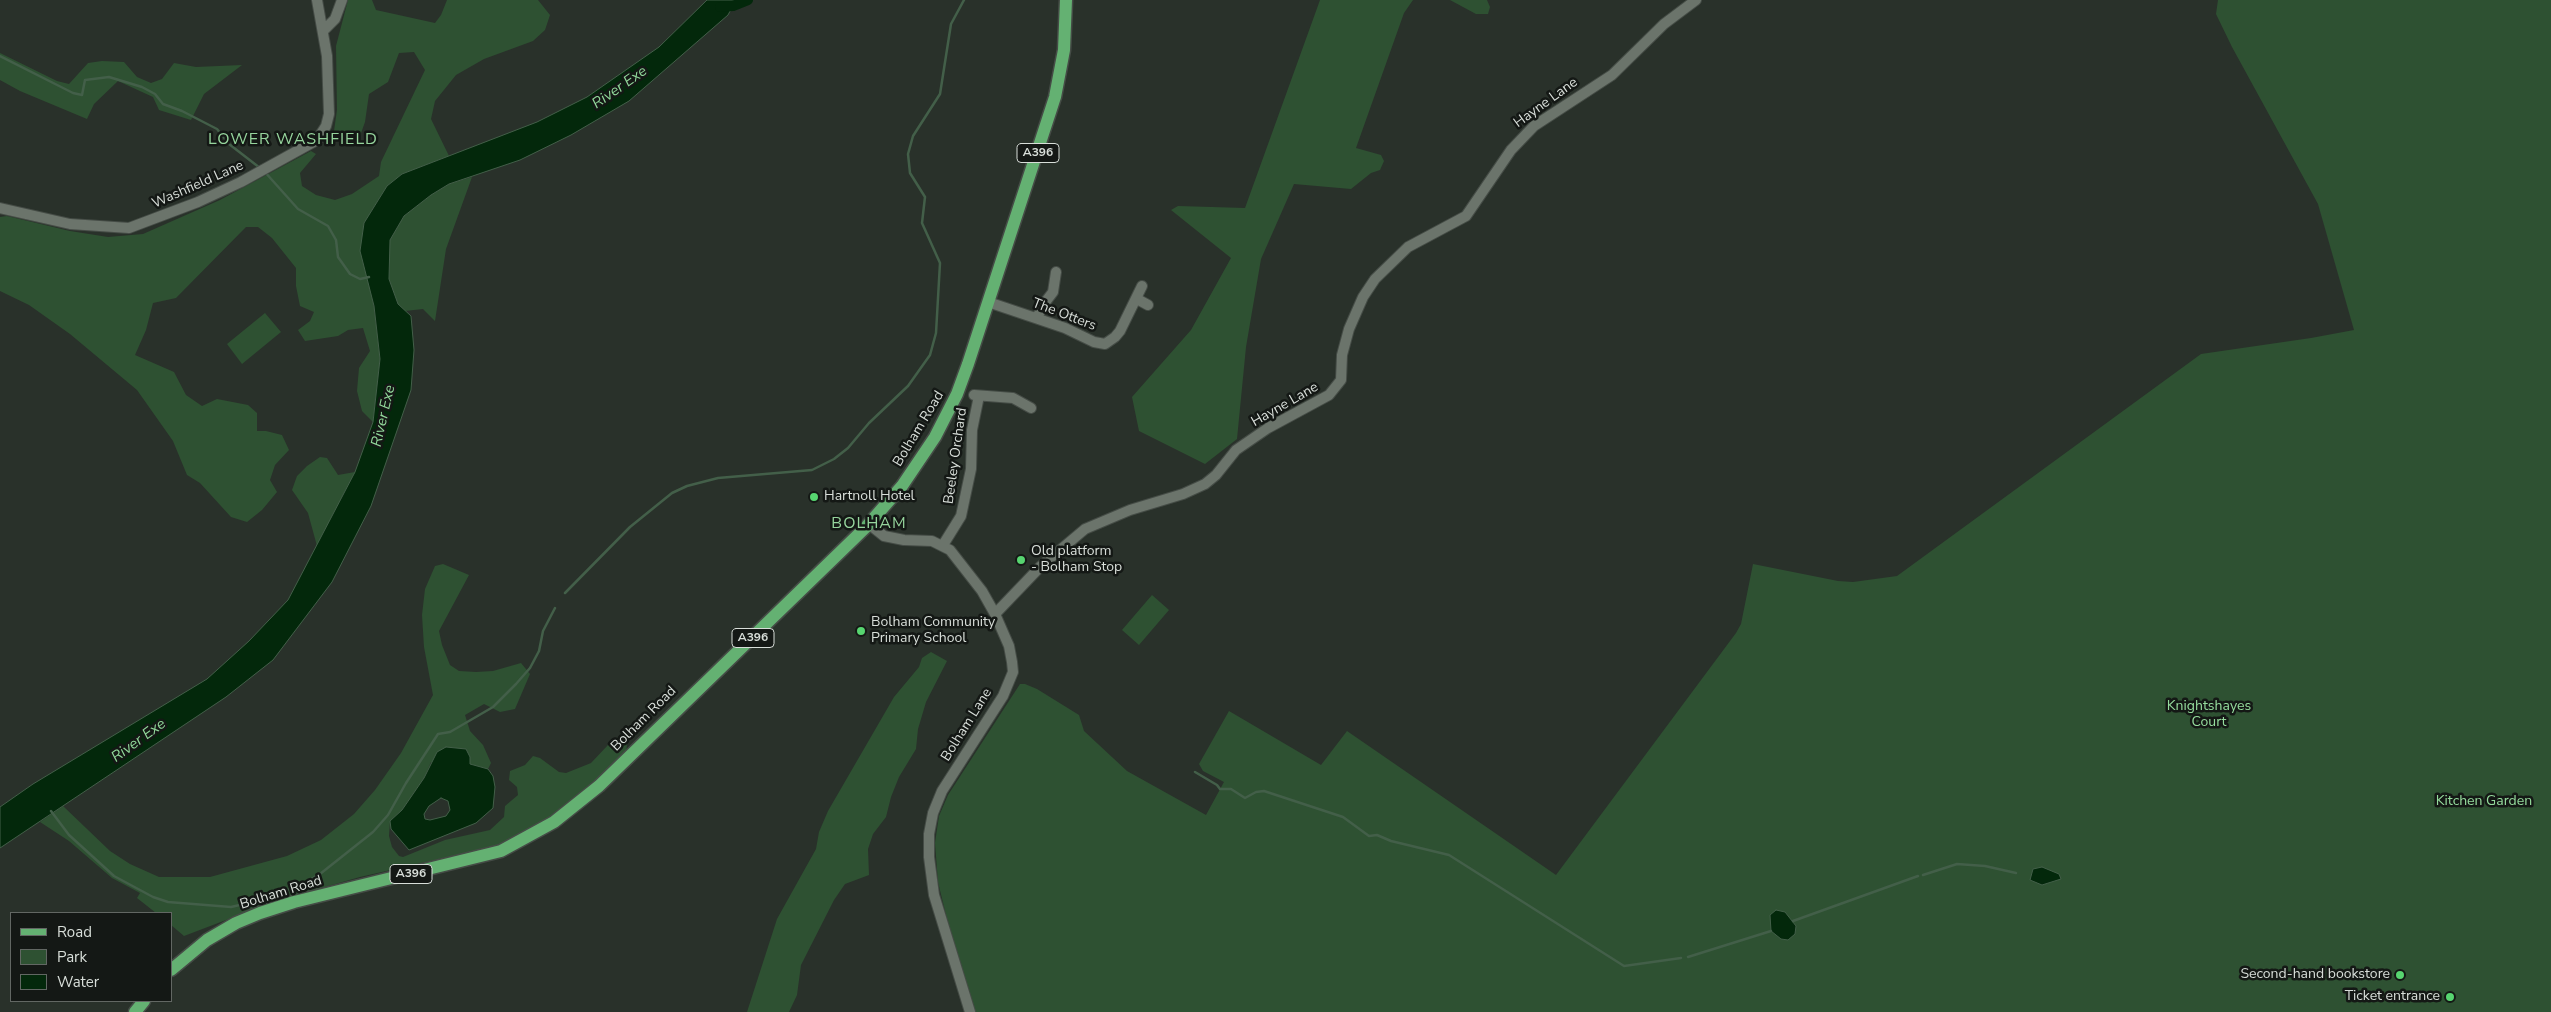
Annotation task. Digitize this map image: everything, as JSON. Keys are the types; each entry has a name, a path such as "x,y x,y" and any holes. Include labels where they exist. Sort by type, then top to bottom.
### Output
{"main road":[{"name":"A396","path":"988,302 1055,97 1064,50 1066,0"},
{"name":"Bolham Road","path":"172,969 214,935 260,913 294,902 501,851 554,822 598,786 692,694 788,605 869,524 902,486 935,437 957,394 988,302"},
{"path":"135,1012 143,1002"}],"street":[{"name":"Washfield Lane","path":"0,208 70,224 129,228 198,202 258,173 317,140 326,126 329,114 329,86 324,31 317,0"},
{"path":"324,31 335,19 342,0"},
{"name":"Hayne Lane","path":"995,614 1040,566 1086,529 1130,510 1199,488 1216,475 1236,450 1268,428 1329,395 1341,380 1342,355 1349,329 1363,297 1375,280 1408,247 1466,216 1511,150 1534,126 1612,75 1664,24 1696,0"},
{"path":"1037,318 1043,305 1053,292 1056,272"},
{"name":"The Otters","path":"988,302 1037,318 1094,342 1105,344 1115,338 1137,299 1142,286"},
{"path":"1137,299 1148,305"},
{"name":"Beeley Orchard","path":"943,545 961,516 970,469 976,395 1013,398 1031,408"},
{"path":"869,524 877,532 890,538 904,540 924,539 943,545"},
{"name":"Bolham Lane","path":"943,545 982,591 995,614 1009,646 1013,672 1002,696 942,790 933,813 930,834 928,857 934,895 970,1012"}],"green space":[{"path":"348,0 372,0 376,10 435,23 441,15 447,0 538,0 550,15 545,30 533,41 484,59 456,75 435,101 431,119 449,156 402,174 387,186 364,223 380,359 373,422 362,411 357,391 359,368 370,351 363,328 348,330 338,336 305,341 298,330 310,321 314,312 300,306 296,286 296,268 272,238 258,227 246,227 176,298 153,303 146,330 135,355 174,372 186,395 202,406 217,399 248,405 257,413 257,431 282,435 289,450 275,465 270,480 277,492 262,510 247,522 231,517 200,483 187,475 173,441 137,390 70,334 29,305 0,291 0,217 7,216 70,231 108,237 143,234 220,200 311,151 316,154 300,173 302,186 316,195 335,200 352,194 379,176 381,162 425,70 414,52 399,53 388,82 369,94 365,122 360,136 334,131 337,110 336,46"},
{"path":"1320,0 1413,0 1404,13 1356,148 1381,155 1384,161 1380,170 1371,173 1351,189 1294,184 1261,259 1246,347 1237,439 1205,464 1139,431 1132,397 1191,330 1231,258 1171,210 1178,206 1245,208"},
{"path":"1450,0 1487,0 1490,7 1488,14 1476,14"},
{"name":"Knightshayes Court","path":"2218,0 2551,0 2551,1012 975,1012 955,952 938,882 935,843 939,816 948,795 1020,684 1037,689 1079,715 1084,731 1127,771 1206,815 1224,782 1203,771 1199,764 1229,711 1321,765 1347,731 1556,875 1736,633 1741,624 1753,564 1838,581 1853,582 1897,576 2201,354 2354,330 2318,204 2232,47 2216,14"},
{"path":"0,53 57,81 69,84 88,63 102,61 124,62 137,77 151,83 162,79 174,63 196,67 242,65 204,94 191,120 159,110 153,97 118,81 94,104 87,119 20,91 0,80"},
{"path":"472,177 446,249 435,321 423,309 405,311 398,304 389,279 390,240 404,216 431,195 449,184"},
{"path":"265,313 281,332 242,364 227,344"},
{"path":"320,457 327,458 338,475 355,472 317,546 308,513 292,490 297,476"},
{"path":"443,564 469,575 439,631 450,665 459,671 476,672 493,671 521,663 530,674 515,709 500,712 484,704 465,715 470,731 483,745 491,763 488,769 470,764 431,762 424,778 402,810 390,821 389,836 392,847 399,856 403,857 445,840 490,830 504,817 505,806 518,795 517,787 509,780 510,771 525,765 533,756 540,758 559,772 566,773 591,763 608,745 617,739 627,744 626,754 553,816 509,841 492,847 360,877 276,901 184,936 172,926 172,912 155,912 137,898 140,893 112,878 69,841 40,822 63,806 110,851 130,864 159,877 210,877 287,856 321,840 354,814 375,790 401,753 433,695 424,647 422,615 425,589 435,566"},
{"path":"1152,595 1169,610 1139,645 1122,630"},
{"path":"931,652 947,661 926,702 918,729 916,749 899,777 886,817 873,834 868,849 869,875 845,884 834,900 801,965 797,995 789,1012 747,1012 777,919 816,849 819,832 828,811 894,697 919,667 922,658"}],"water":[{"name":"River Exe","path":"707,0 736,0 728,15 629,101 571,135 520,160 449,184 404,216 390,240 389,279 398,304 411,316 414,350 411,390 371,506 332,582 273,660 226,697 0,848 0,807 33,784 207,679 249,641 288,600 355,472 373,422 380,359 374,306 360,251 364,223 387,186 402,174 537,122 587,97 659,47"},
{"path":"446,747 466,749 470,757 470,764 488,769 493,776 495,787 493,808 476,823 409,850 391,829 390,821 402,810 424,778 437,752","holes":["441,798 448,801 450,810 446,816 430,820 425,819 424,814 429,806"]},
{"path":"2042,867 2059,874 2061,879 2042,885 2030,880 2033,869"},
{"path":"1776,910 1785,912 1796,926 1795,934 1788,940 1781,939 1771,931 1770,915"}],"waterway":[{"path":"720,7 733,6 748,0"},
{"path":"565,593 630,527 672,493 687,486 718,478 812,470 834,459 848,448 869,423 908,386 930,355 936,333 940,263 922,223 925,197 910,173 908,154 913,136 940,94 951,24 964,0"},
{"path":"0,56 73,93 82,95 85,80 109,77 142,87 155,94 163,104 182,111 217,129 229,144 260,168"},
{"path":"264,171 298,209 328,226 336,240 338,257 350,274 360,279 369,277"},
{"path":"51,811 69,835 114,876 153,897 168,902 231,907 257,901 300,885 320,874 373,832 388,815 438,734 450,732 493,707 516,684 530,668 539,651 543,631 555,608"},
{"path":"1195,772 1217,785 1220,789 1231,789 1245,798 1256,792 1264,791 1343,817 1369,836 1377,835 1391,841 1449,855 1624,966 1681,958"},
{"path":"1923,875 1957,864 1985,866 2016,873"},
{"path":"1793,921 1918,876"},
{"path":"1688,957 1771,931"}],"place":[{"name":"Hartnoll Hotel","path":"814,497"},
{"name":"Old platform - Bolham Stop","path":"1021,560"},
{"name":"Bolham Community Primary School","path":"861,631"},
{"name":"Second-hand bookstore","path":"2400,975"},
{"name":"Ticket entrance","path":"2450,997"}],"district":[{"name":"LOWER WASHFIELD","path":"293,140"},
{"name":"BOLHAM","path":"869,524"}],"park label":[{"name":"Kitchen Garden","path":"2484,802"}]}
